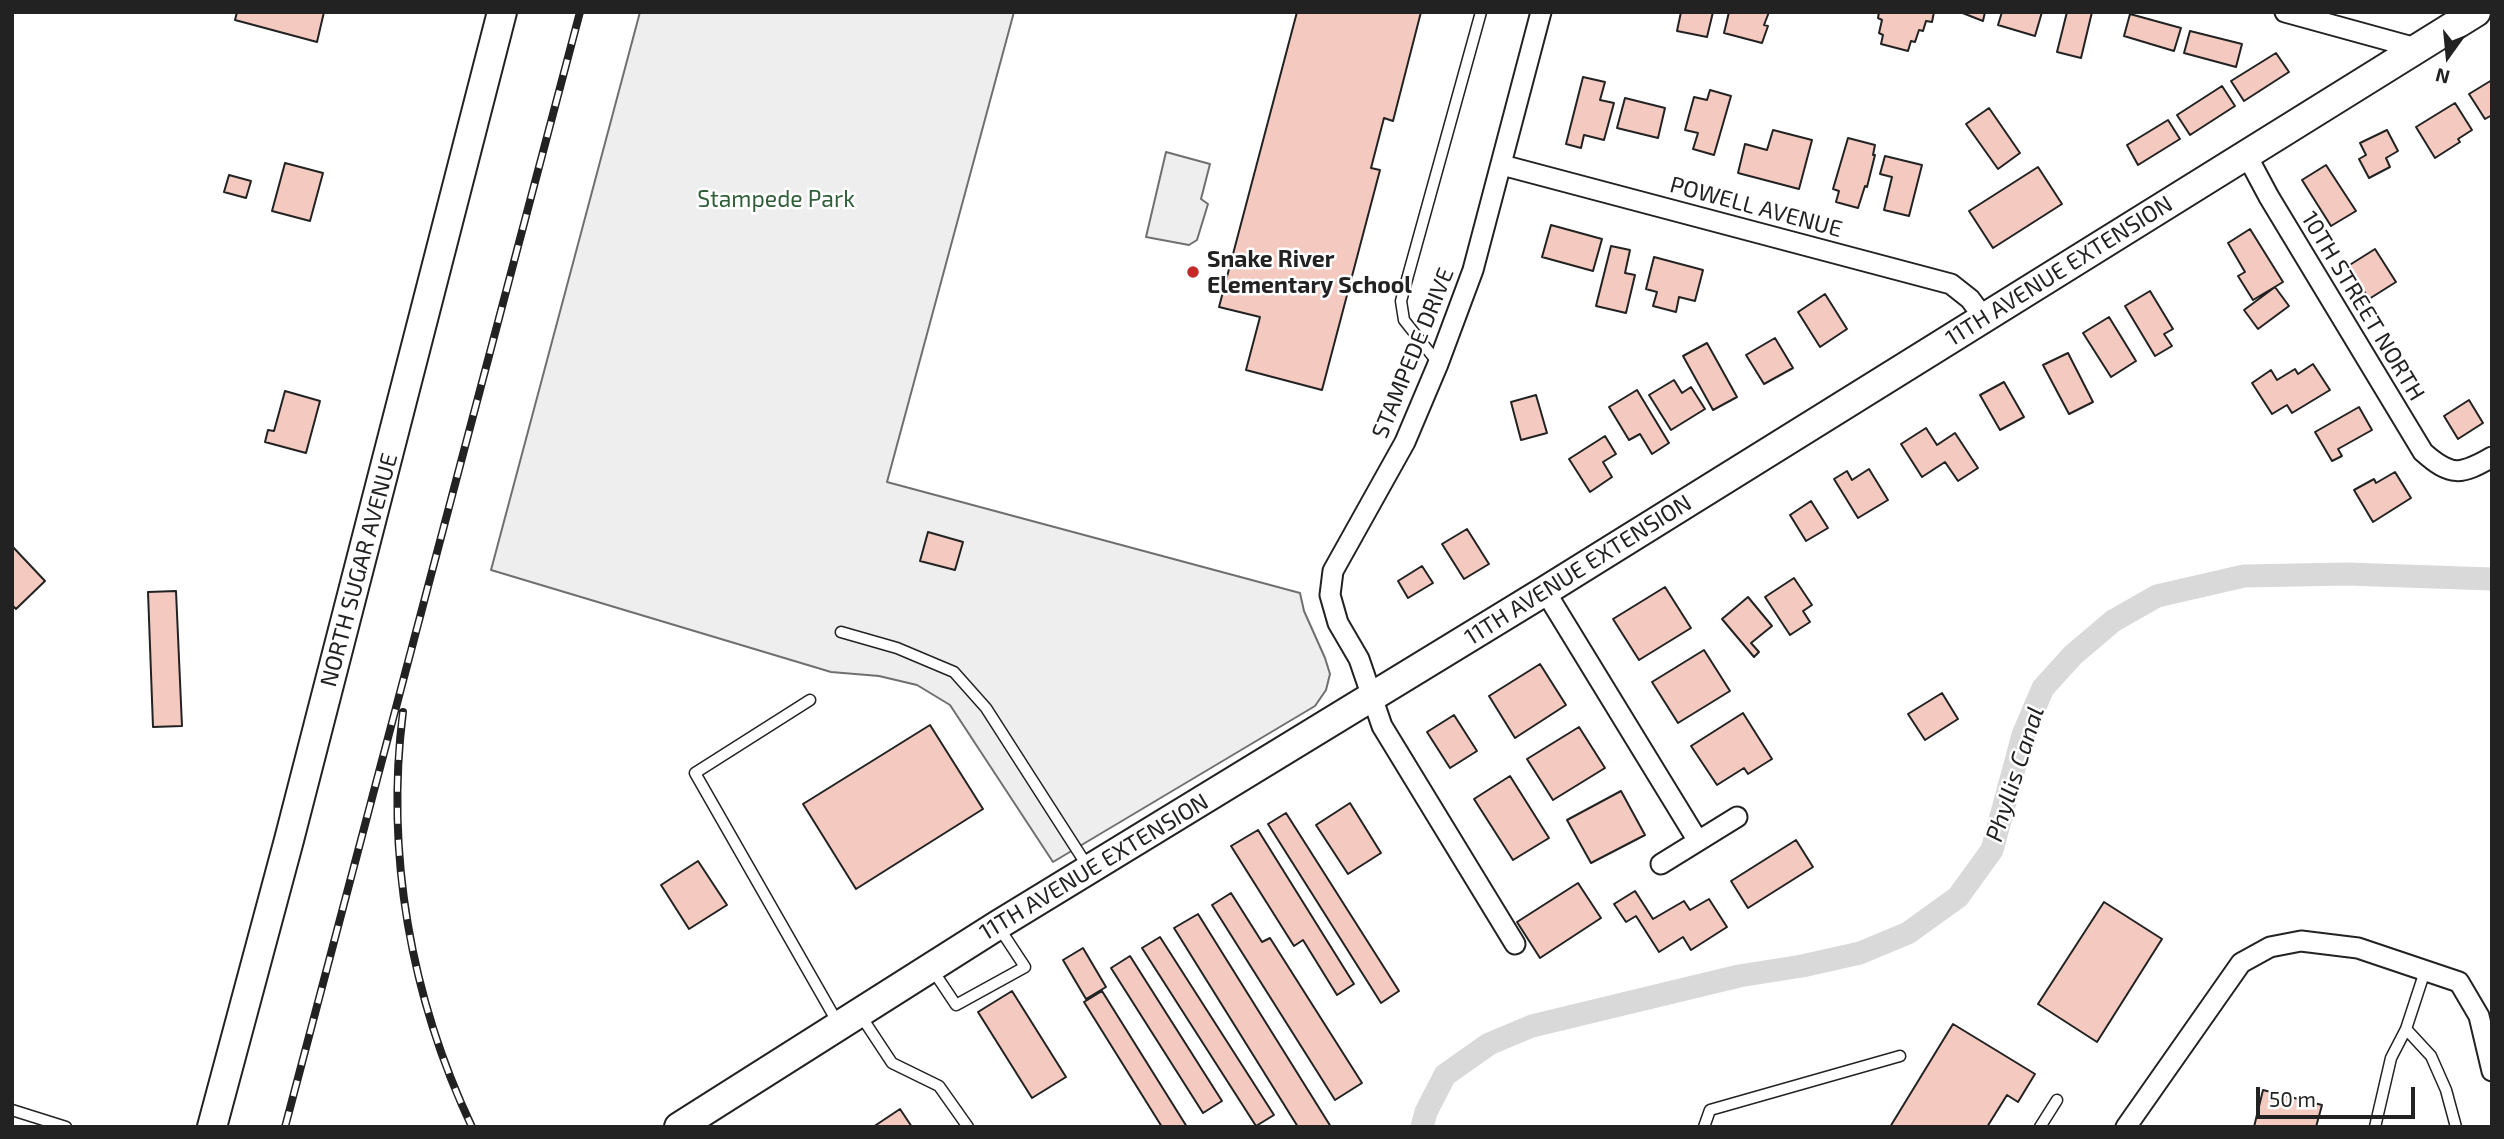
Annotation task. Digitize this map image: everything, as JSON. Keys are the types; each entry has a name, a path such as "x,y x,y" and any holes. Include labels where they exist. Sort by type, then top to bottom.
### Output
{"street":[{"name":"NORTH SUGAR AVENUE","path":"212,1127 289,840 502,12"},
{"name":"STAMPEDE DRIVE","path":"1515,944 1382,726 1359,659 1338,623 1330,595 1332,571 1405,442 1473,270 1541,12"},
{"path":"2285,12 2416,48"},
{"name":"11TH AVENUE EXTENSION","path":"679,1127 998,925 1545,591 2476,12"},
{"name":"10TH STREET NORTH","path":"2246,154 2269,197 2423,452 2434,462 2451,470 2468,471 2492,457"},
{"name":"POWELL AVENUE","path":"1502,165 1951,284 1970,299 1984,318"},
{"path":"1545,591 1698,841"},
{"path":"1661,864 1737,817"},
{"path":"2126,1127 2241,963 2270,947 2301,941 2358,948 2459,982 2479,1016 2492,1071"}],"lane":[{"path":"1438,364 1404,320 1401,301 1481,12"},
{"path":"841,632 897,648 954,672 986,708 1090,871"},
{"path":"810,700 695,773 849,1019 892,1063 939,1086 968,1127"},
{"path":"931,967 956,1005 1025,967 998,925"},
{"path":"2375,1127 2391,1058 2406,1029 2425,971"},
{"path":"2406,1029 2431,1056 2446,1090 2456,1127"},
{"path":"1703,1127 1710,1110 1900,1056"},
{"path":"2040,1127 2057,1100"},
{"path":"12,1110 66,1127"}],"green space":[{"name":"Stampede Park","path":"640,12 1014,12 887,482 1300,593 1304,611 1330,674 1326,690 1315,706 1053,862 950,705 917,685 879,676 831,672 491,570"},
{"path":"1166,152 1210,164 1201,199 1208,204 1197,240 1189,245 1146,237"}],"building":[{"path":"237,12 324,12 317,42 235,20"},
{"path":"1297,12 1421,12 1393,121 1384,118 1371,168 1380,170 1322,390 1246,370 1260,317 1219,307"},
{"path":"1681,12 1713,12 1707,37 1677,31"},
{"path":"1729,12 1769,12 1764,25 1768,26 1762,43 1724,33"},
{"path":"1879,12 1934,12 1932,22 1926,21 1915,42 1911,41 1908,51 1881,44 1883,35 1879,33 1882,20 1878,18"},
{"path":"1960,12 1985,12 1983,21"},
{"path":"2002,12 2042,12 2035,36 1998,25"},
{"path":"2067,12 2092,12 2081,58 2057,52"},
{"path":"2130,14 2181,28 2174,51 2124,36"},
{"path":"2190,31 2242,44 2236,67 2184,53"},
{"path":"2276,53 2289,72 2244,101 2231,81"},
{"path":"1583,77 1605,82 1600,100 1614,103 1604,140 1584,135 1581,148 1566,144"},
{"path":"2492,80 2492,115 2485,119 2469,94"},
{"path":"2222,86 2235,106 2190,135 2177,115"},
{"path":"1710,90 1731,96 1714,155 1693,149 1698,133 1685,130 1694,97 1707,100"},
{"path":"1625,98 1665,108 1658,138 1617,128"},
{"path":"2455,103 2472,130 2458,139 2460,142 2435,158 2416,127"},
{"path":"1989,108 2020,153 1998,169 1966,124"},
{"path":"2168,120 2180,139 2138,165 2127,145"},
{"path":"1773,130 1812,140 1799,189 1738,173 1745,144 1767,150"},
{"path":"2387,130 2398,151 2386,158 2390,167 2369,178 2359,159 2366,155 2360,143"},
{"path":"1848,138 1875,145 1867,187 1865,186 1858,208 1836,202 1839,191 1833,189"},
{"path":"1885,156 1922,165 1909,216 1884,210 1892,177 1880,174"},
{"path":"285,163 323,173 310,221 272,211"},
{"path":"2326,165 2356,211 2331,226 2302,180"},
{"path":"2038,167 2062,204 1993,248 1969,211"},
{"path":"229,175 251,181 246,198 224,192"},
{"path":"1551,225 1602,239 1593,271 1542,257"},
{"path":"2250,229 2283,282 2253,300 2238,276 2245,272 2228,243"},
{"path":"1611,246 1630,250 1625,273 1635,275 1626,313 1596,306"},
{"path":"2375,249 2396,282 2369,299 2348,266"},
{"path":"1654,257 1703,270 1695,301 1679,297 1676,312 1653,306 1657,292 1646,289"},
{"path":"2275,287 2289,306 2258,329 2244,310"},
{"path":"2150,291 2173,329 2164,334 2172,346 2155,356 2125,306"},
{"path":"1825,294 1847,329 1820,347 1798,312"},
{"path":"2109,317 2136,361 2111,377 2083,333"},
{"path":"1775,338 1793,368 1764,384 1746,355"},
{"path":"1707,343 1737,397 1713,410 1683,356"},
{"path":"2068,353 2093,402 2069,414 2043,365"},
{"path":"2313,364 2330,390 2292,413 2287,405 2272,414 2252,383 2271,370 2277,380 2295,369 2298,374"},
{"path":"1674,380 1682,393 1691,387 1705,409 1671,430 1649,395"},
{"path":"2004,382 2024,417 2000,430 1980,395"},
{"path":"1637,390 1669,443 1652,454 1640,434 1629,440 1609,407"},
{"path":"285,391 320,401 306,453 265,442 268,430 274,431"},
{"path":"1536,395 1547,433 1521,440 1511,402"},
{"path":"2469,400 2483,423 2458,439 2444,416"},
{"path":"2359,407 2372,430 2338,449 2342,456 2332,461 2315,432"},
{"path":"1926,428 1937,445 1955,433 1978,468 1958,481 1945,462 1922,477 1901,444"},
{"path":"1605,436 1616,454 1603,462 1612,477 1590,492 1569,459"},
{"path":"1869,469 1888,500 1858,518 1834,479 1847,471 1852,480"},
{"path":"2395,472 2411,498 2373,522 2354,490 2374,479 2376,483"},
{"path":"1811,501 1828,528 1806,541 1790,515"},
{"path":"1467,529 1489,564 1464,579 1442,544"},
{"path":"928,532 963,542 955,570 920,561"},
{"path":"12,546 45,581 16,609 12,605"},
{"path":"1422,566 1433,583 1408,598 1398,581"},
{"path":"1794,578 1812,605 1803,611 1810,622 1790,635 1765,597"},
{"path":"1665,587 1691,628 1639,660 1613,619"},
{"path":"176,591 182,726 153,727 148,592"},
{"path":"1748,597 1772,626 1751,643 1759,652 1754,657 1722,619"},
{"path":"1704,650 1730,691 1678,723 1652,682"},
{"path":"1540,664 1566,705 1515,738 1489,696"},
{"path":"1942,693 1958,719 1925,740 1908,714"},
{"path":"1743,713 1772,759 1748,774 1744,768 1717,785 1691,746"},
{"path":"1454,715 1477,751 1450,768 1427,732"},
{"path":"930,725 983,809 856,889 803,804"},
{"path":"1579,727 1605,768 1553,800 1527,759"},
{"path":"1510,776 1549,838 1513,860 1474,799"},
{"path":"1621,791 1645,835 1591,863 1567,820"},
{"path":"1350,803 1381,853 1348,874 1316,825"},
{"path":"1286,813 1399,991 1381,1003 1268,824"},
{"path":"1258,830 1354,984 1337,995 1303,940 1294,946 1231,846"},
{"path":"1796,840 1813,867 1748,908 1731,881"},
{"path":"698,861 727,905 689,929 661,885"},
{"path":"1578,883 1601,918 1540,958 1517,922"},
{"path":"1635,891 1653,919 1684,901 1690,910 1709,899 1727,927 1691,950 1683,937 1659,952 1636,916 1626,922 1614,904"},
{"path":"1231,893 1262,942 1270,938 1362,1083 1335,1100 1212,905"},
{"path":"2104,902 2162,939 2097,1042 2038,1004"},
{"path":"1198,914 1331,1127 1298,1127 1174,928"},
{"path":"1160,937 1274,1115 1256,1126 1142,948"},
{"path":"1083,948 1106,987 1086,999 1063,960"},
{"path":"1130,956 1222,1101 1203,1113 1111,968"},
{"path":"1012,991 1066,1077 1032,1098 978,1012"},
{"path":"1102,991 1187,1127 1162,1127 1084,1002"},
{"path":"1953,1024 2035,1074 2018,1102 2007,1095 1987,1127 1890,1127"},
{"path":"2263,1090 2322,1105 2316,1127 2254,1127"},
{"path":"900,1109 912,1127 873,1127"}],"waterway":[{"name":"Phyllis Canal","path":"1422,1127 1426,1112 1445,1075 1489,1044 1532,1026 1739,976 1860,953 1908,933 1958,897 1992,850 2023,735 2043,688 2073,655 2113,621 2157,596 2244,576 2347,574 2492,579"}],"railway":[{"path":"285,1127 580,12"},
{"path":"403,712 398,765 398,819 408,924 433,1028 472,1127"}],"place":[{"name":"Snake River Elementary School","path":"1193,272"}]}
